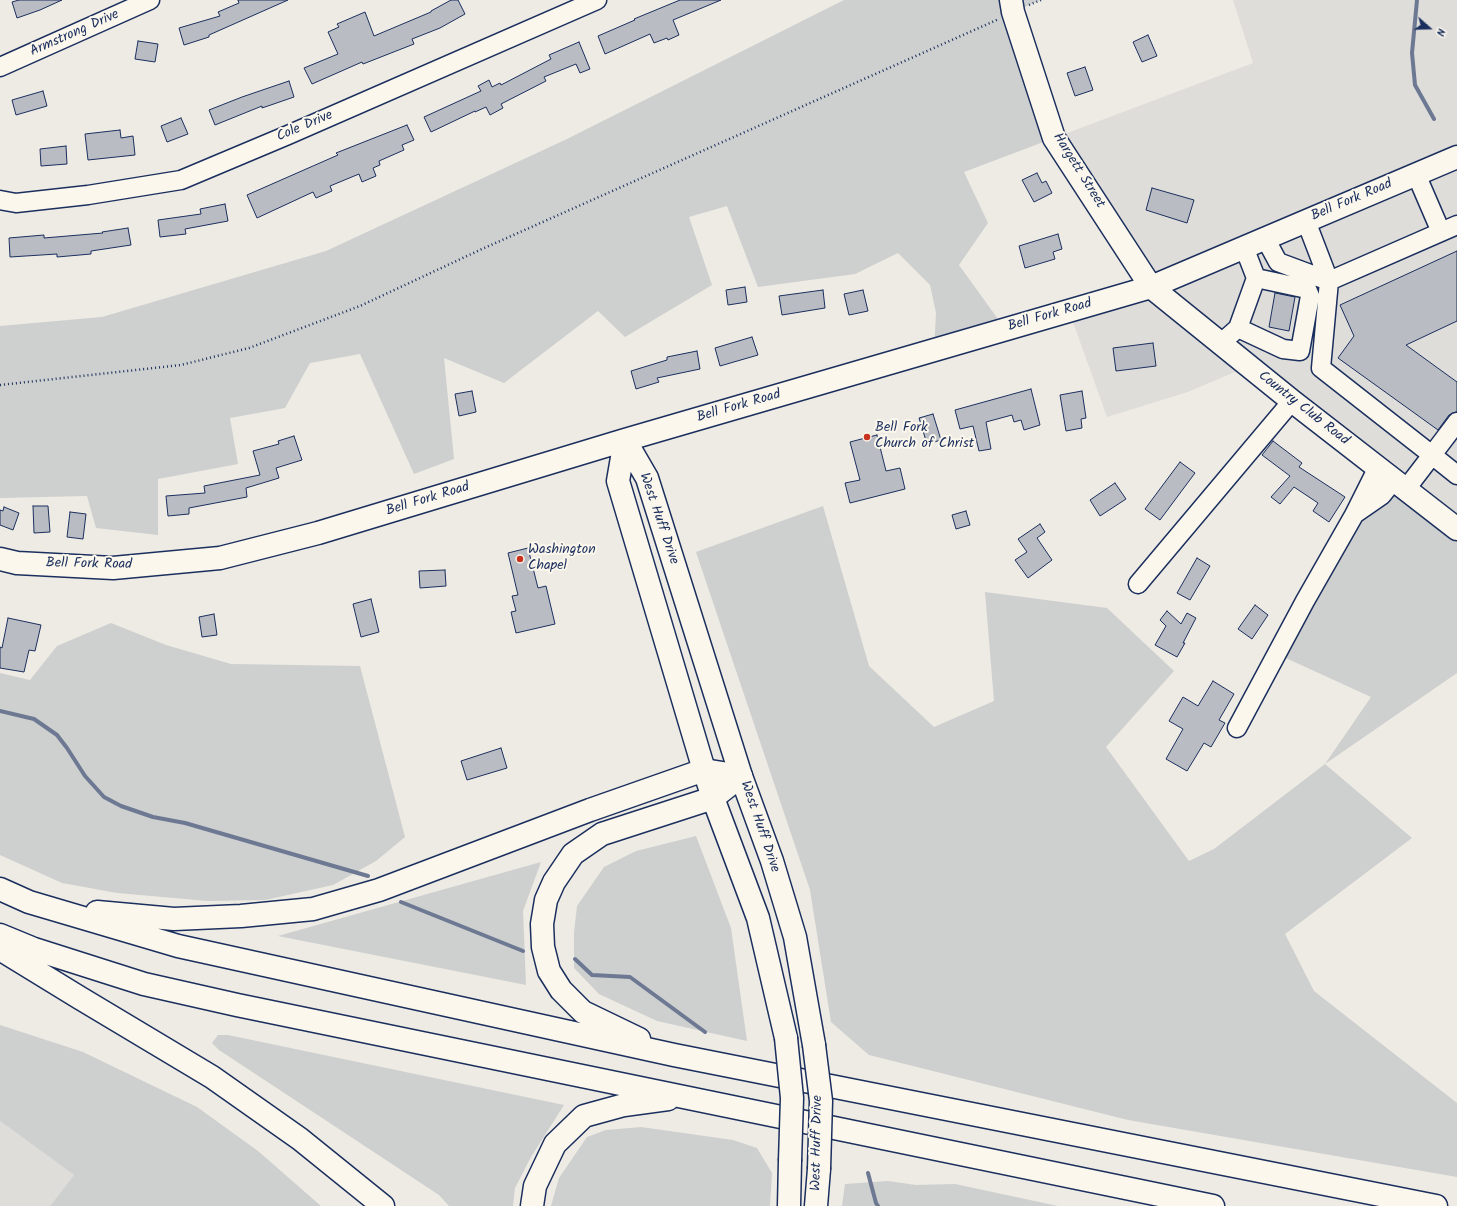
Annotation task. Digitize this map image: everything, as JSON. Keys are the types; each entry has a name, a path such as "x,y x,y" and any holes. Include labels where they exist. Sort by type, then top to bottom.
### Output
{"main road":[{"name":"Hargett Street","path":"1012,6 1054,138 1151,287"},
{"name":"Bell Fork Road","path":"0,559 17,563 113,568 220,558 318,533 625,440 1151,287 1457,157"},
{"name":"Country Club Road","path":"1151,287 1292,401 1457,529"},
{"name":"West Huff Drive","path":"625,440 618,481 704,770 758,918 786,1038 792,1098 789,1206"},
{"name":"West Huff Drive","path":"625,440 647,478 741,776 772,861 795,937 814,1045 821,1101 819,1169 816,1206"},
{"path":"29,902 119,915 174,919 241,916 313,909 379,890 590,810 704,770 741,776"},
{"path":"674,1055 583,1012 561,990 549,971 543,947 542,924 546,900 554,882 573,854 602,834 713,798 741,776"},
{"path":"0,889 29,902 178,946 674,1055 1436,1206"},
{"path":"0,935 34,949 144,984 237,1005 1213,1206"},
{"path":"0,948 212,1077 300,1139 383,1206"},
{"path":"532,1206 535,1186 555,1144 584,1116 624,1105 684,1097"}],"street":[{"name":"Armstrong Drive","path":"0,67 150,0"},
{"name":"Cole Drive","path":"0,200 16,202 88,195 181,180 597,0"},
{"path":"1266,238 1278,262 1329,281 1449,228 1416,174"},
{"path":"1306,221 1329,281 1321,368"},
{"path":"1221,343 1238,328 1256,278 1244,247"},
{"path":"1256,278 1307,290 1310,296 1300,351"},
{"path":"1238,328 1283,349 1300,351 1311,362 1321,368 1457,474"},
{"path":"1138,584 1292,401"},
{"path":"1236,728 1354,515 1393,479 1432,456 1457,422"}],"path":[{"path":"0,385 181,365 256,345 360,306 1012,6 1041,0"}],"shaded area":[{"path":"844,0 1041,0 1013,12 1054,138 964,172 988,223 959,265 1003,326 934,350 936,313 930,285 898,253 855,274 758,287 727,206 689,217 712,285 625,337 598,311 504,383 444,358 454,459 414,474 360,354 310,363 285,408 230,418 238,464 158,479 158,535 96,528 87,496 0,498 0,326 102,317 326,251 567,139"},
{"path":"1233,0 1457,0 1457,529 1249,366 1188,392 1107,417 1069,311 1151,287 1054,138 1253,63"},
{"path":"1394,480 1457,529 1457,673 1325,764 1371,697 1277,654 1354,515"},
{"path":"823,506 869,666 934,727 994,701 985,592 1107,608 1174,671 1106,747 1189,861 1214,849 1325,764 1412,838 1285,934 1314,991 1457,1103 1457,1177 1128,1120 869,1055 831,1022 810,890 696,552"},
{"path":"111,623 166,645 231,664 360,666 405,837 376,861 333,885 265,900 208,901 117,893 62,883 0,855 0,673 30,680 57,646"},
{"path":"696,836 731,928 747,1041 657,1021 599,994 574,968 574,933 577,906 604,867 636,851"},
{"path":"541,862 523,911 526,985 278,936"},
{"path":"0,1025 83,1052 197,1107 258,1151 321,1206 50,1206 74,1175 0,1121"},
{"path":"218,1035 228,1035 564,1105 531,1157 515,1188 513,1206 449,1206 439,1195 219,1050 212,1043"},
{"path":"0,1121 74,1175 50,1206 0,1206"},
{"path":"641,1127 733,1140 757,1148 772,1173 770,1206 551,1206 559,1178 587,1137 606,1130"},
{"path":"888,1181 916,1185 955,1184 1058,1206 842,1206 845,1184"}],"building":[{"path":"19,0 62,0 17,18 12,2"},
{"path":"238,0 288,0 209,35 209,37 184,45 179,28 220,16 218,12 239,3"},
{"path":"451,0 458,0 465,14 440,28 412,39 414,44 363,64 362,62 312,84 304,68 338,54 328,32 339,27 337,24 365,12 374,36 431,12"},
{"path":"680,0 721,0 673,20 679,35 668,40 667,38 654,43 650,34 605,54 598,36"},
{"path":"1148,35 1157,56 1142,62 1133,42"},
{"path":"138,41 158,44 155,62 135,59"},
{"path":"579,42 590,69 580,73 576,64 544,77 546,81 501,104 503,108 490,115 486,107 431,132 424,117 481,91 478,86 489,80 492,87 500,83 501,85 551,59 549,55"},
{"path":"1085,67 1093,90 1075,96 1067,73"},
{"path":"289,81 294,97 262,108 262,106 215,125 209,110"},
{"path":"43,91 47,106 16,115 12,100"},
{"path":"181,118 188,134 167,142 161,126"},
{"path":"407,125 414,140 402,145 404,150 379,161 380,165 373,168 376,176 362,182 359,174 330,186 332,191 316,198 313,192 257,218 247,195 338,155 336,153"},
{"path":"120,130 121,138 133,136 135,155 88,160 85,134"},
{"path":"66,146 67,164 41,166 40,149"},
{"path":"1037,173 1042,183 1046,181 1052,193 1034,202 1022,180"},
{"path":"1152,188 1194,200 1187,223 1146,210"},
{"path":"225,204 228,221 185,229 186,234 160,237 158,220 201,214 200,209"},
{"path":"128,228 131,245 91,251 91,254 57,257 57,254 10,257 9,238 44,235 44,238 103,233 102,232"},
{"path":"1058,234 1062,249 1053,252 1055,259 1025,268 1019,246"},
{"path":"1457,251 1457,321 1406,345 1457,382 1457,412 1449,415 1438,430 1338,358 1354,336 1340,305"},
{"path":"745,287 747,302 728,305 726,290"},
{"path":"823,290 825,308 782,315 779,296"},
{"path":"863,290 868,311 849,315 844,294"},
{"path":"1275,293 1295,297 1289,331 1269,327"},
{"path":"752,337 758,355 720,366 715,348"},
{"path":"1153,343 1156,366 1116,371 1113,348"},
{"path":"697,351 700,369 657,378 659,382 636,389 631,371 667,360 667,357"},
{"path":"1031,389 1040,425 1024,430 1021,420 1014,422 1012,415 986,422 991,449 979,451 973,426 960,429 955,410"},
{"path":"472,391 476,412 459,416 455,394"},
{"path":"1082,391 1086,418 1081,419 1082,428 1066,431 1060,395"},
{"path":"933,414 941,440 927,444 919,418"},
{"path":"877,435 886,471 900,468 905,489 850,503 845,483 860,480 850,442"},
{"path":"294,436 302,460 276,468 279,478 246,488 247,497 189,508 189,514 168,516 166,496 205,493 204,486 260,475 253,451 279,444 278,441"},
{"path":"1273,441 1302,463 1299,467 1345,497 1329,522 1313,511 1318,503 1294,487 1280,504 1271,497 1290,476 1262,455"},
{"path":"1180,462 1195,473 1160,520 1145,509"},
{"path":"1115,483 1126,499 1100,516 1090,500"},
{"path":"33,506 48,506 50,532 34,533"},
{"path":"4,507 19,513 13,530 0,525 0,510 3,511"},
{"path":"966,511 970,525 956,529 952,515"},
{"path":"70,512 86,514 83,539 67,537"},
{"path":"1040,524 1045,532 1037,538 1052,560 1028,578 1015,560 1027,552 1018,539"},
{"path":"528,548 538,588 546,586 555,624 516,633 511,612 516,611 512,596 518,595 508,553"},
{"path":"1197,558 1210,566 1190,600 1177,593"},
{"path":"445,570 446,586 420,588 419,571"},
{"path":"371,599 379,632 361,637 353,604"},
{"path":"1255,605 1268,615 1252,639 1238,629"},
{"path":"1167,611 1181,624 1187,613 1196,618 1177,657 1155,645 1166,626 1160,620"},
{"path":"214,614 217,635 202,637 199,617"},
{"path":"8,618 41,625 35,651 29,650 24,672 0,668 0,647 2,648"},
{"path":"1213,681 1234,694 1219,720 1225,723 1211,747 1204,743 1187,771 1166,759 1183,729 1169,721 1183,697 1198,706"},
{"path":"501,748 507,768 467,780 461,761"}],"waterway":[{"path":"1417,0 1412,53 1415,85 1434,119"},
{"path":"0,711 34,719 57,735 85,776 104,797 121,806 153,817 185,823 368,876"},
{"path":"401,902 523,951"},
{"path":"575,959 592,975 630,977 705,1032"},
{"path":"868,1173 878,1206"}],"place":[{"name":"Bell Fork Church of Christ","path":"867,437"},
{"name":"Washington Chapel","path":"520,559"}]}
